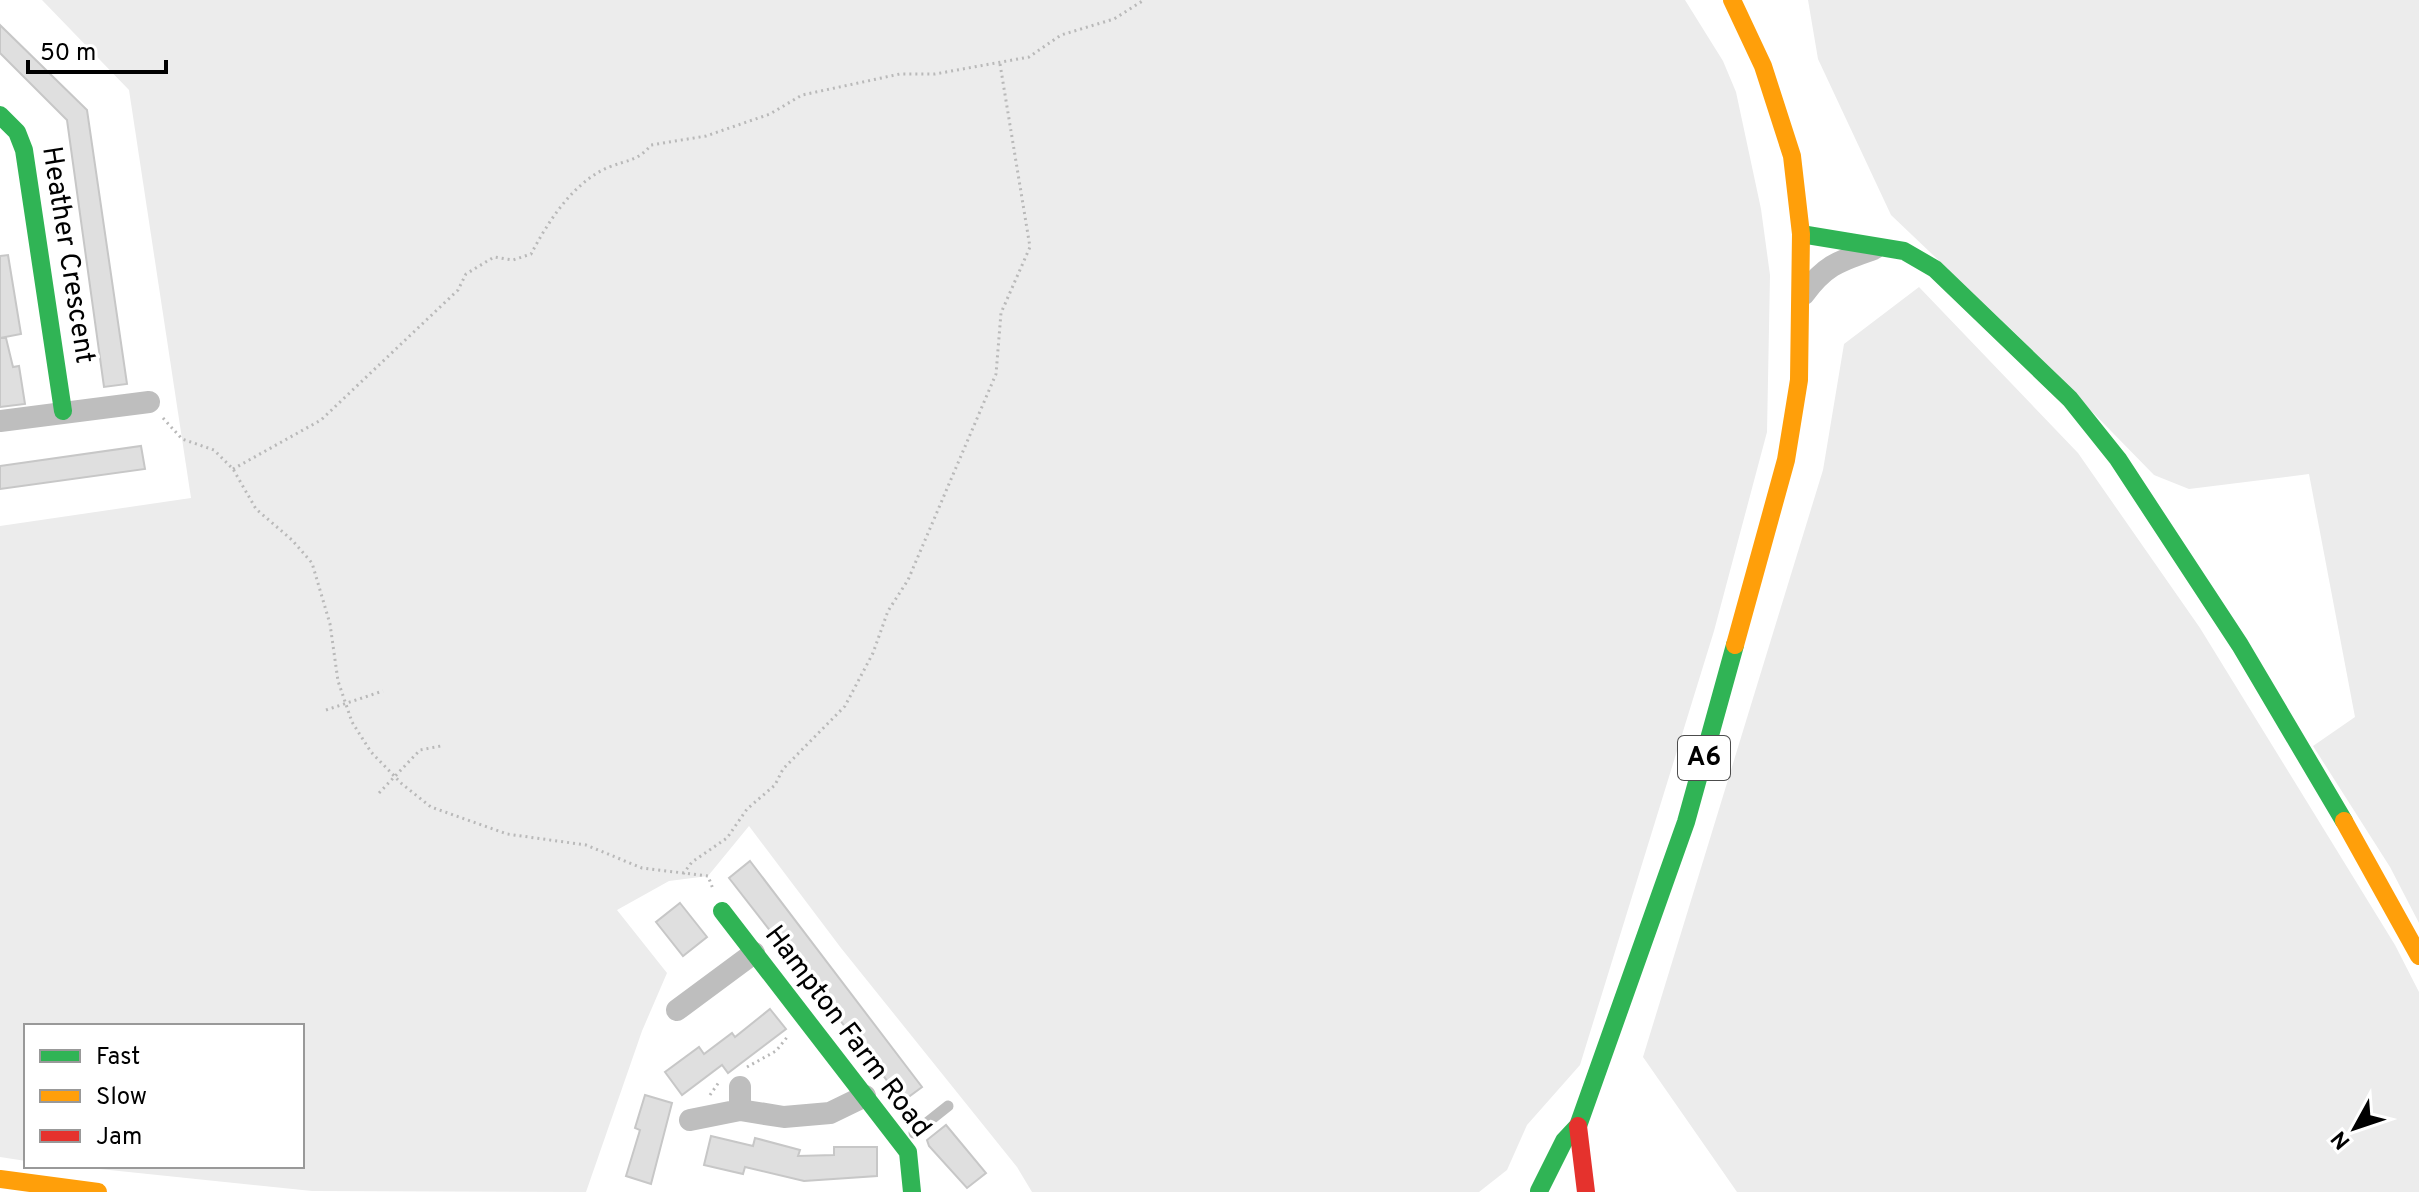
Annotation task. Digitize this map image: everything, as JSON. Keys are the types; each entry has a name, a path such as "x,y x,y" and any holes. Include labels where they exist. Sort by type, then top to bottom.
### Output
{"main road":[{"name":"A6","path":"1537,1191 1564,1141 1578,1126 1686,822 1786,460 1799,380 1801,297 1801,234 1792,156 1763,66 1732,0"},
{"name":"Heather Crescent","path":"0,115 17,132 24,150 63,411"},
{"path":"1801,234 1904,251 1935,269 2070,399 2118,459 2240,645 2390,899 2419,956"},
{"name":"Hampton Farm Road","path":"722,911 865,1096 908,1138 912,1192"},
{"name":"A6","path":"1578,1126 1586,1192"},
{"path":"0,1179 98,1192"},
{"path":"1537,1191 1566,1192"}],"street":[{"path":"1801,297 1821,271 1833,263 1882,246"},
{"path":"0,421 149,402"},
{"path":"677,1010 754,953"},
{"path":"735,1077 740,1110"},
{"path":"690,1120 740,1110 784,1117 830,1113 865,1096"}],"lane":[{"path":"908,1138 948,1106"}],"path":[{"path":"233,469 321,420 458,290 466,274 494,257 513,260 531,254 552,213 606,168 640,158 651,145 706,136 770,114 802,95 900,74 935,74 1029,57 1061,35 1114,19 1144,0"},
{"path":"683,874 692,862 727,838 747,809 775,785 783,769 845,706 873,653 888,611 908,580 996,374 1001,313 1030,247 1000,64"},
{"path":"149,402 182,439 214,450 233,469 256,509 292,540 312,563 330,624 338,681 352,722 371,752 394,776 431,807 507,834 586,845 642,868 708,876 722,911"},
{"path":"326,710 383,691"},
{"path":"379,793 420,750 441,746"},
{"path":"715,1114 711,1092 776,1051 806,1023"}],"shaded area":[{"path":"42,0 1685,0 1723,61 1736,92 1761,209 1770,275 1767,432 1714,631 1580,1065 1527,1125 1507,1170 1479,1192 1032,1192 1017,1167 841,948 749,826 708,876 669,881 617,910 667,973 642,1031 586,1192 312,1191 90,1168 304,1168 304,1024 24,1024 24,1161 0,1157 0,526 191,498 129,90"},
{"path":"1808,0 2419,0 2419,923 2390,867 2313,746 2355,717 2309,474 2189,489 2154,475 2017,335 1891,215 1818,59"},
{"path":"1919,287 2078,453 2200,628 2395,945 2419,992 2419,1192 1737,1192 1643,1057 1823,470 1844,344"}],"building":[{"path":"0,25 87,110 127,384 104,387 67,120 0,53"},
{"path":"8,255 21,334 0,338 0,256"},
{"path":"0,338 6,338 13,367 19,366 25,404 0,407"},
{"path":"141,446 145,469 0,489 0,466"},
{"path":"750,861 922,1087 903,1101 729,878"},
{"path":"680,903 707,937 683,956 656,922"},
{"path":"770,1009 786,1029 728,1073 722,1065 682,1095 665,1072 699,1047 704,1054 732,1033 735,1037"},
{"path":"645,1095 672,1103 651,1184 626,1176 640,1130 635,1128"},
{"path":"946,1125 986,1173 967,1188 927,1140"},
{"path":"711,1136 753,1146 755,1138 800,1150 798,1156 834,1155 834,1147 877,1147 877,1176 804,1181 745,1167 743,1174 704,1165"}],"traffic: fast":[{"path":"0,115 17,132 24,150 63,411"},
{"path":"1801,234 1904,251 1935,269 2070,399 2118,459 2240,645 2344,821"},
{"path":"1539,1191 1564,1141 1578,1126 1686,822 1735,645"},
{"path":"722,911 908,1152 912,1192"}],"traffic: slow":[{"path":"1732,0 1763,66 1792,156 1801,234 1799,380 1786,460 1735,645"},
{"path":"2344,821 2419,956"},
{"path":"0,1179 98,1192"}],"traffic: jam":[{"path":"1578,1126 1586,1192"}]}
